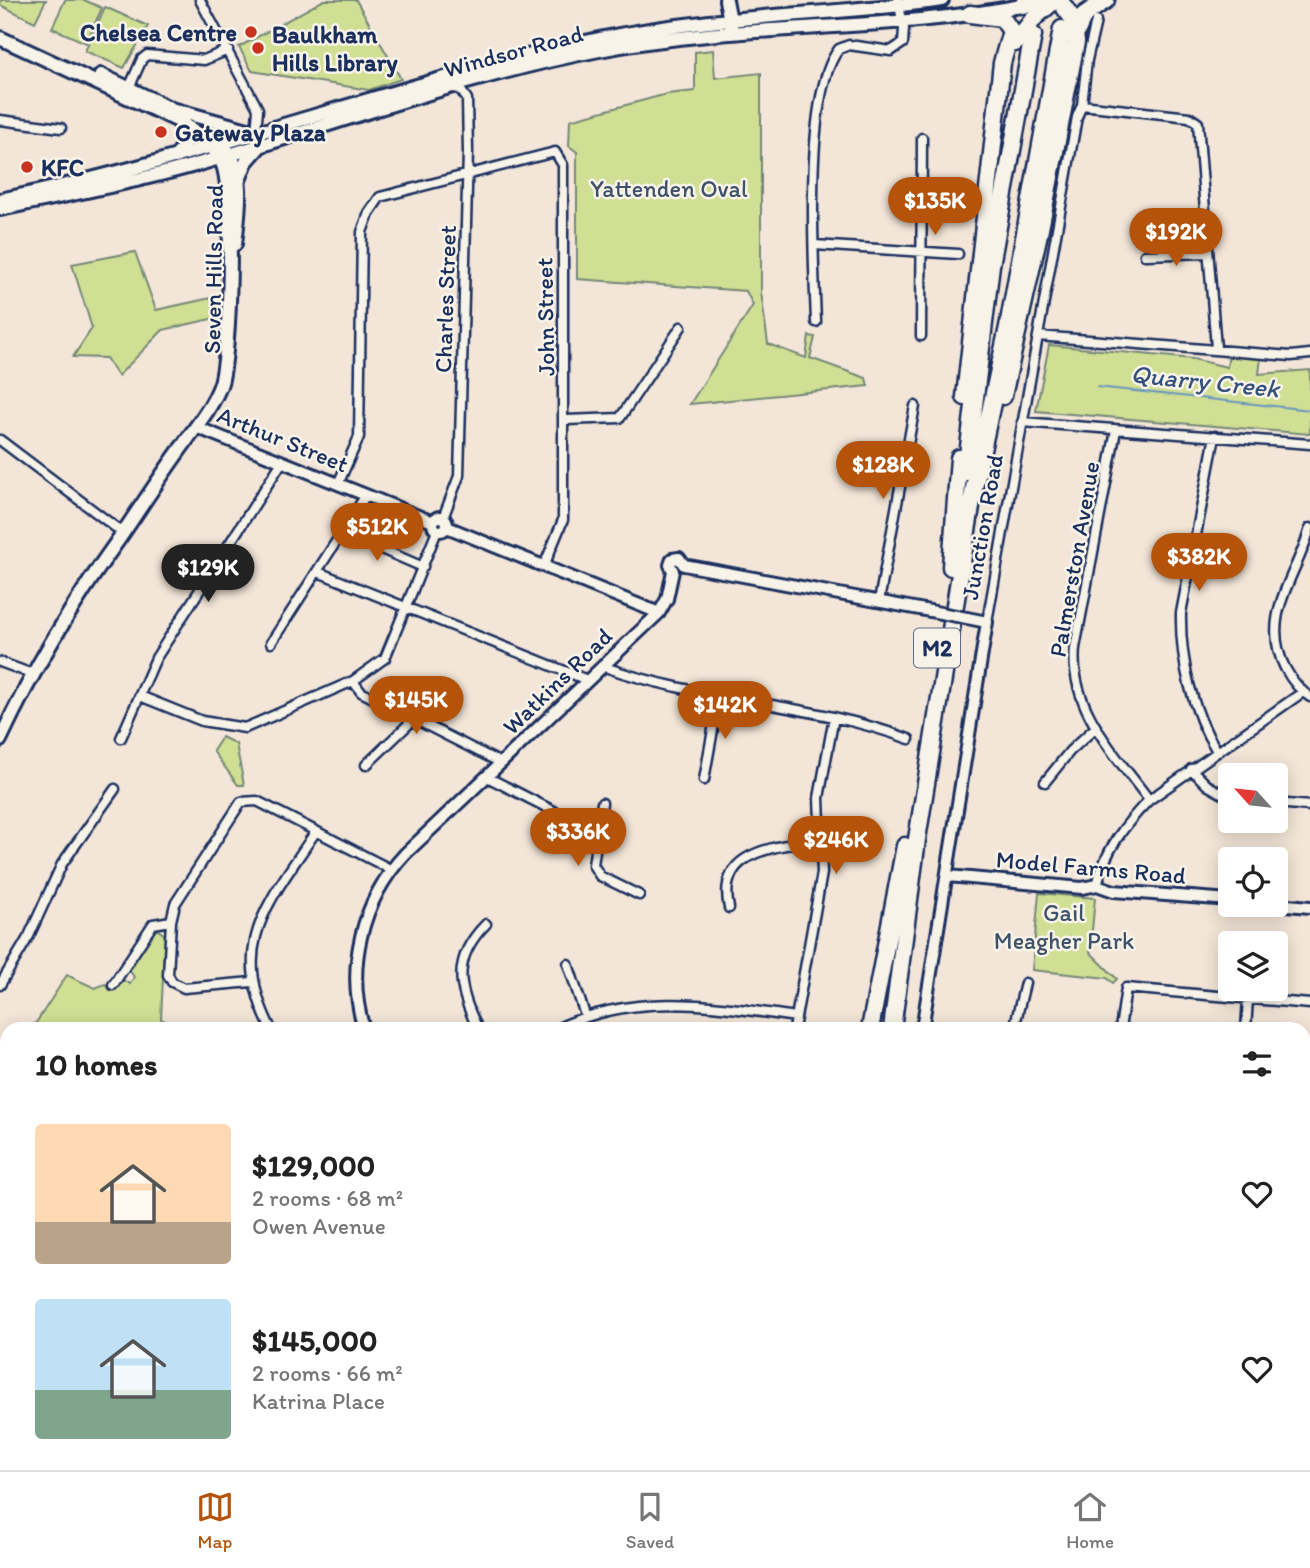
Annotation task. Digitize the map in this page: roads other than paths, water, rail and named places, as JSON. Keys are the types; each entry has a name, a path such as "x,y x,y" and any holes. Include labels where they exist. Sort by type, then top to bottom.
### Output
{"highway":[{"path":"1000,92 1017,39 1035,16 1057,0 1071,14 1069,31"},
{"path":"1069,31 1084,15 1106,0"},
{"path":"951,567 969,353 1010,27 1006,20 998,16 971,14"},
{"name":"M2","path":"893,1022 917,839 983,439 1008,327 1035,161 1069,31"},
{"name":"M2","path":"871,1022 904,857 971,439 991,265 1033,35"}],"main road":[{"path":"726,0 731,28"},
{"name":"Windsor Road","path":"0,200 174,159 266,141 598,50 899,3 942,0"},
{"name":"Windsor Road","path":"0,209 159,175 221,150 256,132 573,45 668,27 731,28 902,20 971,14 1049,0"},
{"path":"0,29 129,88 177,116 221,150"},
{"path":"0,38 177,116 256,132"},
{"path":"174,159 186,146 187,140 177,116"},
{"path":"238,182 246,162 266,141"},
{"name":"Seven Hills Road","path":"0,740 83,589 219,404 231,371 238,182 221,150"},
{"name":"Seven Hills Road","path":"199,428 220,386 228,346 228,191 221,150"}],"street":[{"path":"200,0 260,114 256,132"},
{"path":"816,322 816,116 833,58 839,49 849,45 896,50 903,43 899,3"},
{"name":"Junction Road","path":"923,1022 987,622 1077,117 1082,105 1087,60 1097,21"},
{"path":"129,88 144,57 204,61 228,50"},
{"name":"Charles Street","path":"140,696 202,721 244,728 353,681 385,658 459,476 470,172 467,99 460,89 453,88"},
{"path":"1082,105 1189,117 1198,123 1206,253 1216,348"},
{"path":"0,120 61,128"},
{"path":"921,337 922,138"},
{"name":"John Street","path":"470,172 551,151 561,159 566,420 563,520 544,566"},
{"path":"338,484 359,437 362,232 369,213 380,197 470,172"},
{"path":"814,245 958,254"},
{"path":"1145,255 1206,253"},
{"path":"566,420 620,418 681,327"},
{"path":"1038,336 1291,356 1310,354"},
{"path":"879,601 915,406"},
{"path":"1022,422 1310,444"},
{"name":"Arthur Street","path":"199,428 659,613"},
{"name":"Palmerston Avenue","path":"1116,430 1073,664 1078,692 1096,727 1149,800"},
{"path":"1215,436 1181,613 1180,631 1185,669 1209,739 1217,751"},
{"path":"0,440 123,533"},
{"path":"121,738 164,645 282,462"},
{"path":"271,643 366,495"},
{"path":"1097,885 1112,844 1132,816 1149,800 1217,751 1306,695 1280,659 1275,639 1276,617 1310,527"},
{"path":"342,533 423,567"},
{"name":"Watkins Road","path":"362,1022 357,1003 356,981 361,937 376,894 392,870 659,613 678,568 987,622"},
{"path":"318,572 587,680"},
{"path":"0,662 35,675"},
{"path":"602,666 662,686 870,724 909,739"},
{"path":"353,681 361,692 501,763"},
{"path":"704,779 719,696"},
{"path":"795,1022 822,873 818,839 819,798 834,717"},
{"path":"366,765 414,719"},
{"path":"1045,782 1070,751 1096,727"},
{"path":"1191,769 1207,785 1218,791"},
{"path":"487,777 595,832"},
{"path":"0,985 29,936 62,864 115,789"},
{"path":"252,982 184,988 172,982 169,975 171,921 180,894 241,802 257,801 392,870"},
{"path":"602,803 591,859 595,871 639,895"},
{"path":"1288,804 1310,806"},
{"path":"268,1022 252,982 252,948 263,915 316,831"},
{"path":"729,908 727,876 735,866 763,850 818,839"},
{"name":"Model Farms Road","path":"948,876 1082,888 1097,885 1114,891 1218,899"},
{"path":"1288,905 1310,907"},
{"path":"113,985 153,924 171,921"},
{"path":"475,1022 465,1001 461,975 466,951 486,924"},
{"path":"568,964 585,1015"},
{"path":"1016,1022 1025,983"},
{"path":"1121,1022 1126,988 1218,996"},
{"path":"1246,1022 1248,1001"},
{"path":"1273,1001 1310,1004"},
{"path":"570,1022 585,1015 650,1002 675,1002 796,1017"}],"waterway":[{"name":"Quarry Creek","path":"1097,387 1310,410"}],"place":[{"name":"Chelsea Centre","path":"251,32"},
{"name":"Baulkham Hills Library","path":"258,48"},
{"name":"Gateway Plaza","path":"161,132"},
{"name":"KFC","path":"27,167"}],"park label":[{"name":"Yattenden Oval","path":"669,188"},
{"name":"Gail Meagher Park","path":"1064,926"}]}
